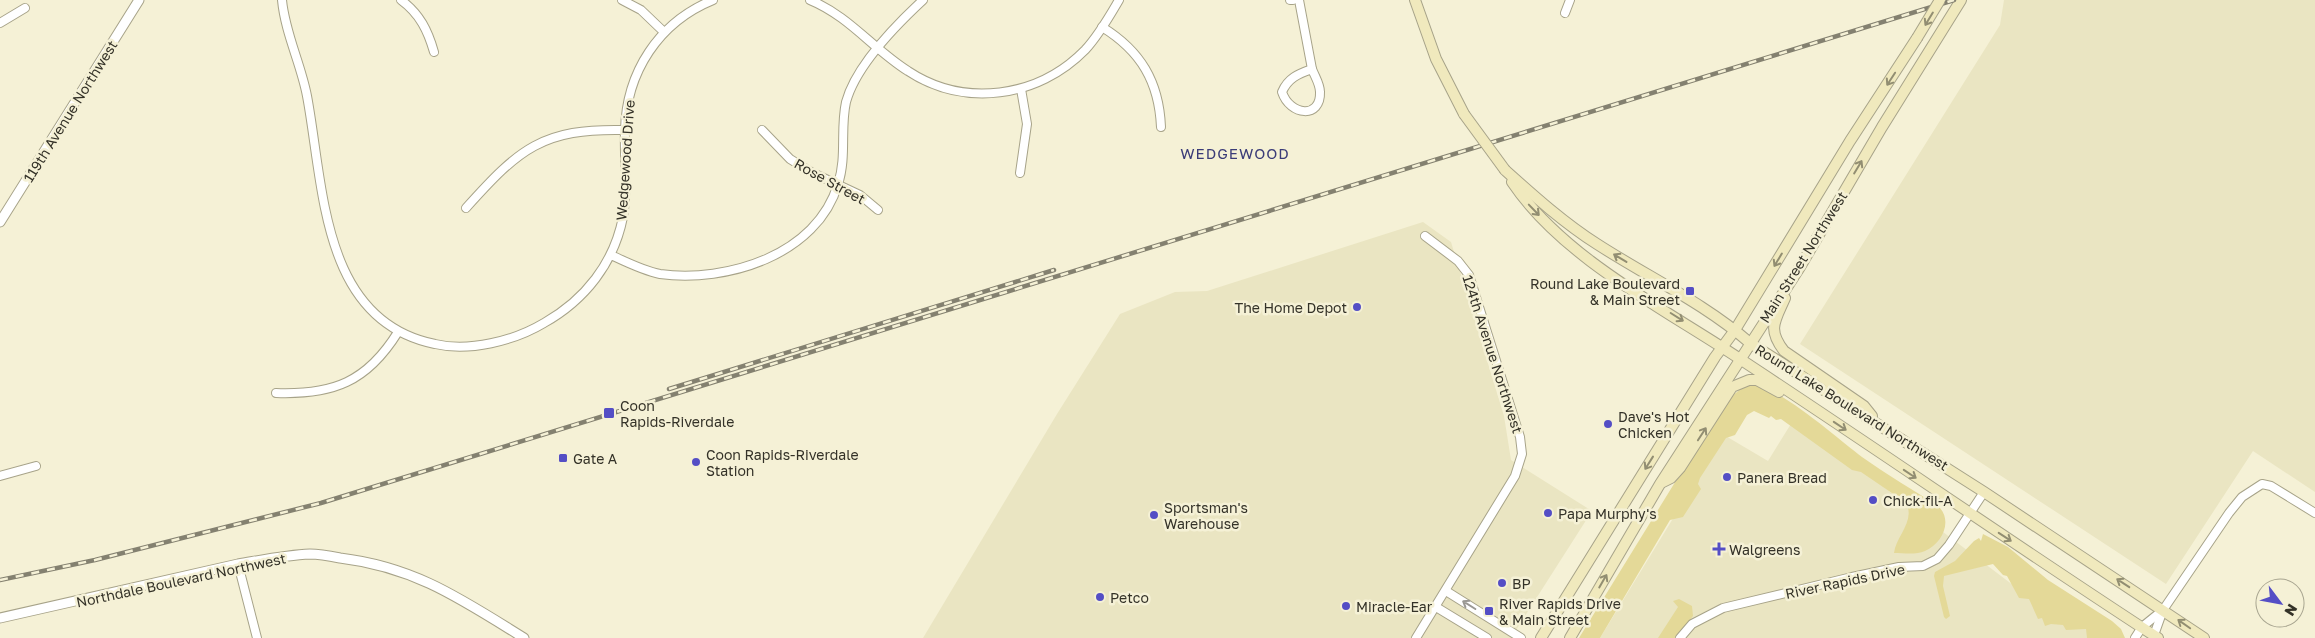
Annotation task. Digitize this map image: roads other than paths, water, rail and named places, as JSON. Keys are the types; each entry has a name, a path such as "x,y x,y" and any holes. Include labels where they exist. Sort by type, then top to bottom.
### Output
{"main road":[{"name":"Round Lake Boulevard Northwest","path":"1415,0 1436,59 1464,114 1525,200 1539,215 1598,266 1739,358 2155,637"},
{"name":"Main Street Northwest","path":"1541,638 1721,347 1735,330 1850,141 1940,0"},
{"name":"Main Street Northwest","path":"1570,638 1660,484 1739,358 1787,286 1961,0"},
{"name":"Round Lake Boulevard Northwest","path":"1505,170 1583,235 1692,301 1735,330 1750,343 1984,492 2204,638"},
{"path":"1787,286 1786,297 1774,325 1774,339 1784,351 1864,406 1879,424"},
{"path":"1660,484 1671,478 1680,468 1732,387 1738,383 1757,380 1795,402 1809,406"}],"street":[{"name":"119th Avenue Northwest","path":"0,222 3,212 139,0"},
{"name":"Wedgewood Drive","path":"282,0 285,20 304,78 320,184 336,245 347,276 362,301 398,332 424,342 457,347 488,343 530,330 560,313 576,300 595,279 611,255 623,216 626,109 635,76 645,56 664,32 685,15 713,0"},
{"path":"401,0 416,12 424,24 434,52"},
{"path":"622,0 641,10 664,32"},
{"path":"810,0 841,16 878,48 918,78 947,88 980,94 1021,89 1047,79 1068,65 1086,48 1119,0"},
{"path":"611,255 659,273 702,276 752,265 784,250 812,230 824,215 838,184 843,161 846,102 858,76 878,48 923,0"},
{"path":"1299,0 1310,50 1312,69 1319,84 1320,93 1317,104 1313,109 1305,111 1296,110 1286,103 1282,92 1286,84 1295,75 1312,69"},
{"path":"1565,13 1570,0"},
{"path":"0,23 25,8"},
{"path":"1102,27 1118,37 1131,50 1148,73 1158,96 1161,128"},
{"path":"1020,173 1027,124 1021,89"},
{"path":"466,208 508,164 532,146 577,131 625,130"},
{"name":"Rose Street","path":"762,130 790,159 860,195 878,210"},
{"name":"124th Avenue Northwest","path":"1425,236 1458,261 1470,275 1522,446 1521,463 1515,476 1436,607"},
{"path":"276,393 314,392 348,383 374,364 398,332"},
{"path":"0,476 36,466"},
{"path":"2135,638 2142,627 2163,610 2229,513 2242,497 2249,492 2262,484 2271,486 2315,513"},
{"name":"River Rapids Drive","path":"1680,638 1692,624 1723,608 1899,567 1923,566 1937,559 1949,545 1984,492"},
{"name":"Northdale Boulevard Northwest","path":"0,618 238,564 268,558 311,554 365,560 403,570 448,591 524,638"},
{"path":"238,564 257,638"},
{"path":"1446,591 1521,638"},
{"path":"1416,638 1436,607 1487,638"},
{"path":"2155,637 2163,610"}],"railway":[{"path":"0,580 95,560 321,503 1954,0"},
{"path":"669,389 1054,270"}],"place":[{"name":"Round Lake Boulevard & Main Street","path":"1690,291"},
{"name":"The Home Depot","path":"1357,307"},
{"name":"Coon Rapids-Riverdale","path":"609,413"},
{"name":"Dave's Hot Chicken","path":"1608,424"},
{"name":"Gate A","path":"563,458"},
{"name":"Coon Rapids-Riverdale Station","path":"696,462"},
{"name":"Panera Bread","path":"1727,477"},
{"name":"Chick-fil-A","path":"1873,500"},
{"name":"Papa Murphy's","path":"1548,513"},
{"name":"Sportsman's Warehouse","path":"1154,515"},
{"name":"Walgreens","path":"1719,549"},
{"name":"BP","path":"1502,583"},
{"name":"Petco","path":"1100,597"},
{"name":"Miracle-Ear","path":"1346,606"},
{"name":"River Rapids Drive & Main Street","path":"1489,611"}],"district":[{"name":"WEDGEWOOD","path":"1235,153"}]}
